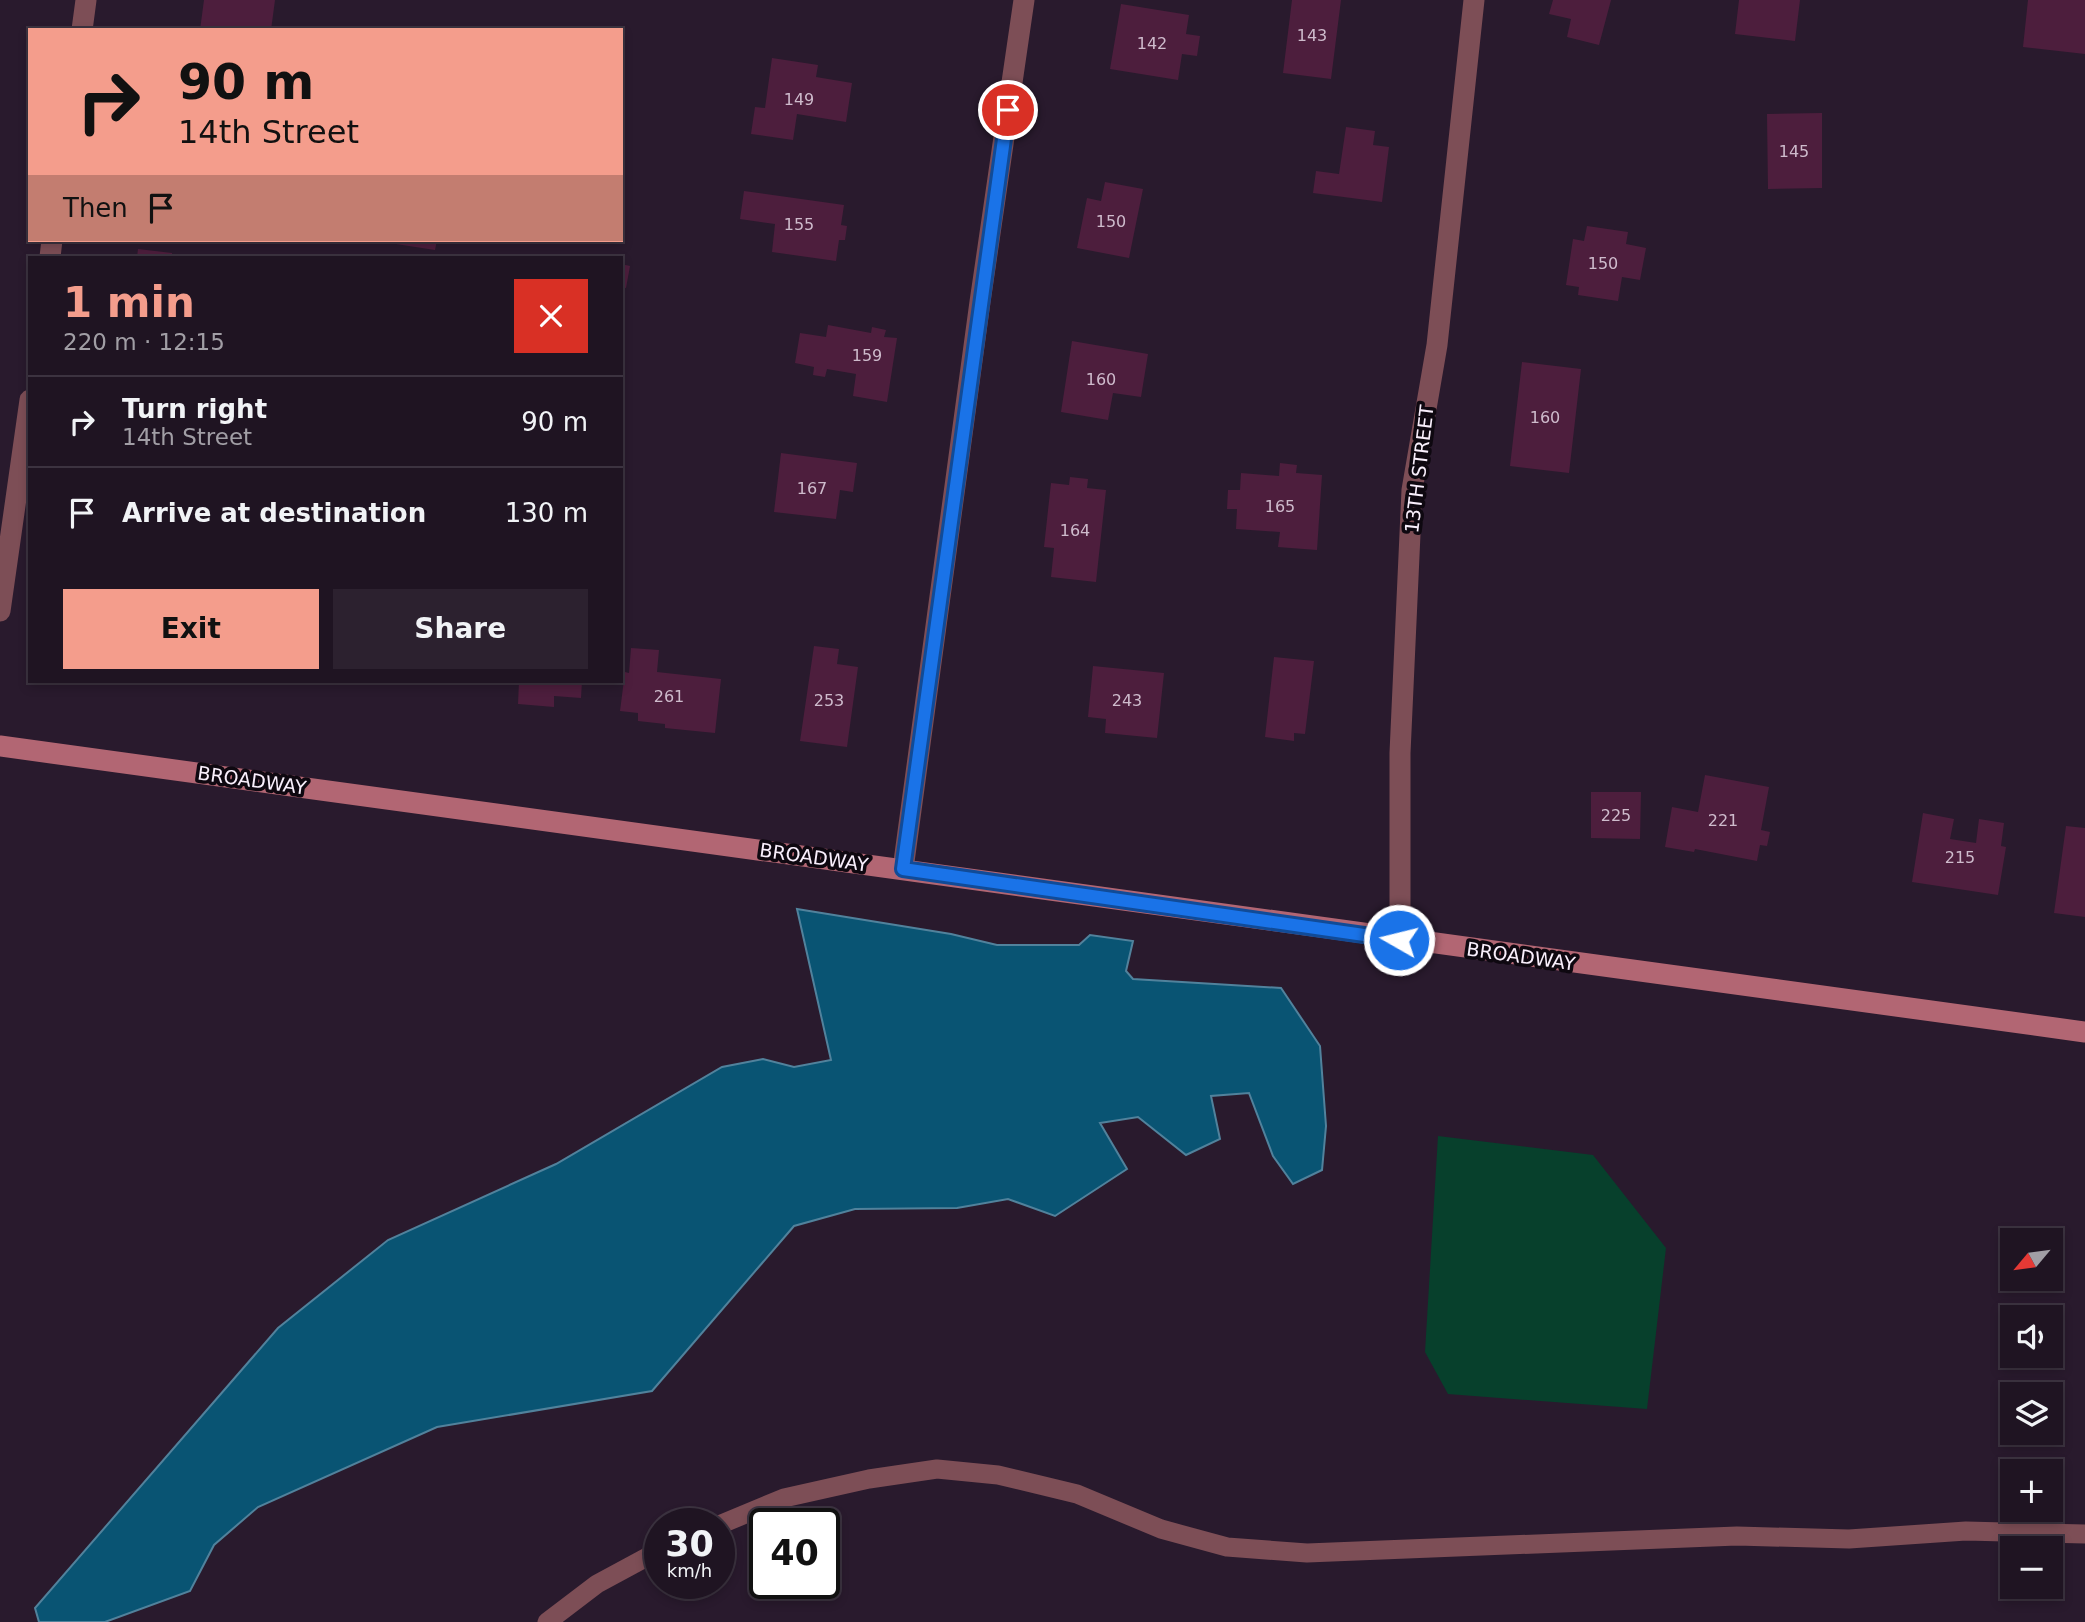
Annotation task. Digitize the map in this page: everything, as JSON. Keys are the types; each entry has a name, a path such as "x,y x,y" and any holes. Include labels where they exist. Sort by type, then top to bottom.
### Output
{"street":[{"path":"82,28 86,0"},
{"path":"903,869 1024,0"},
{"name":"13TH STREET","path":"1399,940 1400,753 1412,490 1437,345 1474,0"},
{"path":"0,611 28,414"},
{"name":"BROADWAY","path":"0,746 2085,1032"}],"lane":[{"path":"735,1518 784,1498 869,1479 937,1469 998,1475 1077,1494 1161,1529 1227,1547 1307,1553 1737,1536 1849,1539 1966,1531 2085,1534"},
{"path":"547,1622 597,1584 644,1559"}],"green space":[{"path":"1438,1136 1593,1155 1666,1248 1647,1409 1448,1394 1425,1352"}],"water":[{"path":"797,909 951,934 997,945 1079,945 1090,935 1133,941 1126,971 1133,979 1281,988 1320,1046 1326,1126 1322,1170 1293,1184 1273,1156 1249,1093 1211,1096 1220,1139 1186,1155 1138,1117 1100,1123 1127,1169 1055,1216 1008,1199 957,1208 855,1209 794,1226 652,1391 437,1427 258,1507 214,1545 190,1591 105,1622 39,1622 35,1608 278,1328 388,1240 556,1164 722,1067 763,1059 794,1067 831,1060"}],"building":[{"path":"204,0 275,0 271,28 200,28"},
{"path":"1292,0 1341,0 1331,79 1283,73"},
{"path":"1553,0 1611,0 1599,45 1567,37 1571,19 1549,14"},
{"path":"1739,0 1800,0 1795,41 1735,34"},
{"path":"2028,0 2085,0 2085,54 2023,47"},
{"path":"1121,4 1189,15 1186,34 1200,36 1197,56 1182,54 1178,80 1110,69"},
{"path":"772,58 818,65 816,77 852,83 846,122 797,114 793,140 751,134 755,107 765,108"},
{"path":"1822,113 1822,188 1768,189 1767,114"},
{"path":"1346,127 1375,131 1373,145 1389,147 1382,202 1313,193 1316,171 1339,174"},
{"path":"1105,182 1143,189 1129,258 1077,248 1087,198 1101,201"},
{"path":"744,191 844,205 841,225 847,226 845,240 839,240 836,261 772,252 775,224 740,219"},
{"path":"1587,226 1628,232 1626,244 1646,248 1640,280 1622,277 1618,301 1578,295 1579,287 1566,285 1573,239 1584,241"},
{"path":"383,242 437,242 435,250"},
{"path":"138,249 172,253 172,256 137,256"},
{"path":"623,264 630,266 626,288 623,287"},
{"path":"828,325 871,333 872,327 886,330 884,337 897,338 887,402 853,396 856,374 827,369 825,377 813,375 814,367 795,363 800,333 826,337"},
{"path":"1072,341 1148,354 1141,397 1113,393 1108,420 1061,412"},
{"path":"1522,362 1581,369 1569,473 1510,466"},
{"path":"781,453 857,463 853,492 840,490 836,519 774,512"},
{"path":"1280,463 1297,465 1296,473 1322,475 1317,550 1278,547 1280,532 1236,529 1237,509 1227,509 1228,490 1240,490 1241,473 1279,476"},
{"path":"1070,477 1088,479 1087,488 1106,490 1096,582 1051,577 1054,548 1044,547 1051,483 1069,485"},
{"path":"814,646 839,649 837,664 858,667 847,747 800,741"},
{"path":"631,648 659,650 657,672 721,679 715,733 665,728 665,724 638,721 638,713 620,711 625,672 629,673"},
{"path":"1274,657 1314,661 1305,734 1294,733 1294,741 1265,737"},
{"path":"1093,666 1164,673 1157,738 1105,733 1106,719 1088,717"},
{"path":"519,683 582,683 581,698 554,696 554,707 518,704"},
{"path":"1705,775 1769,787 1761,830 1770,832 1767,846 1760,845 1757,861 1695,849 1694,852 1665,847 1672,807 1698,812"},
{"path":"1591,792 1641,792 1640,839 1591,838"},
{"path":"1923,813 1954,819 1950,839 1976,843 1979,819 2004,823 2001,846 2006,847 1998,895 1912,882"},
{"path":"2066,826 2085,828 2085,917 2054,913"}],"route":[{"path":"1008,110 903,869 1399,940"}]}
